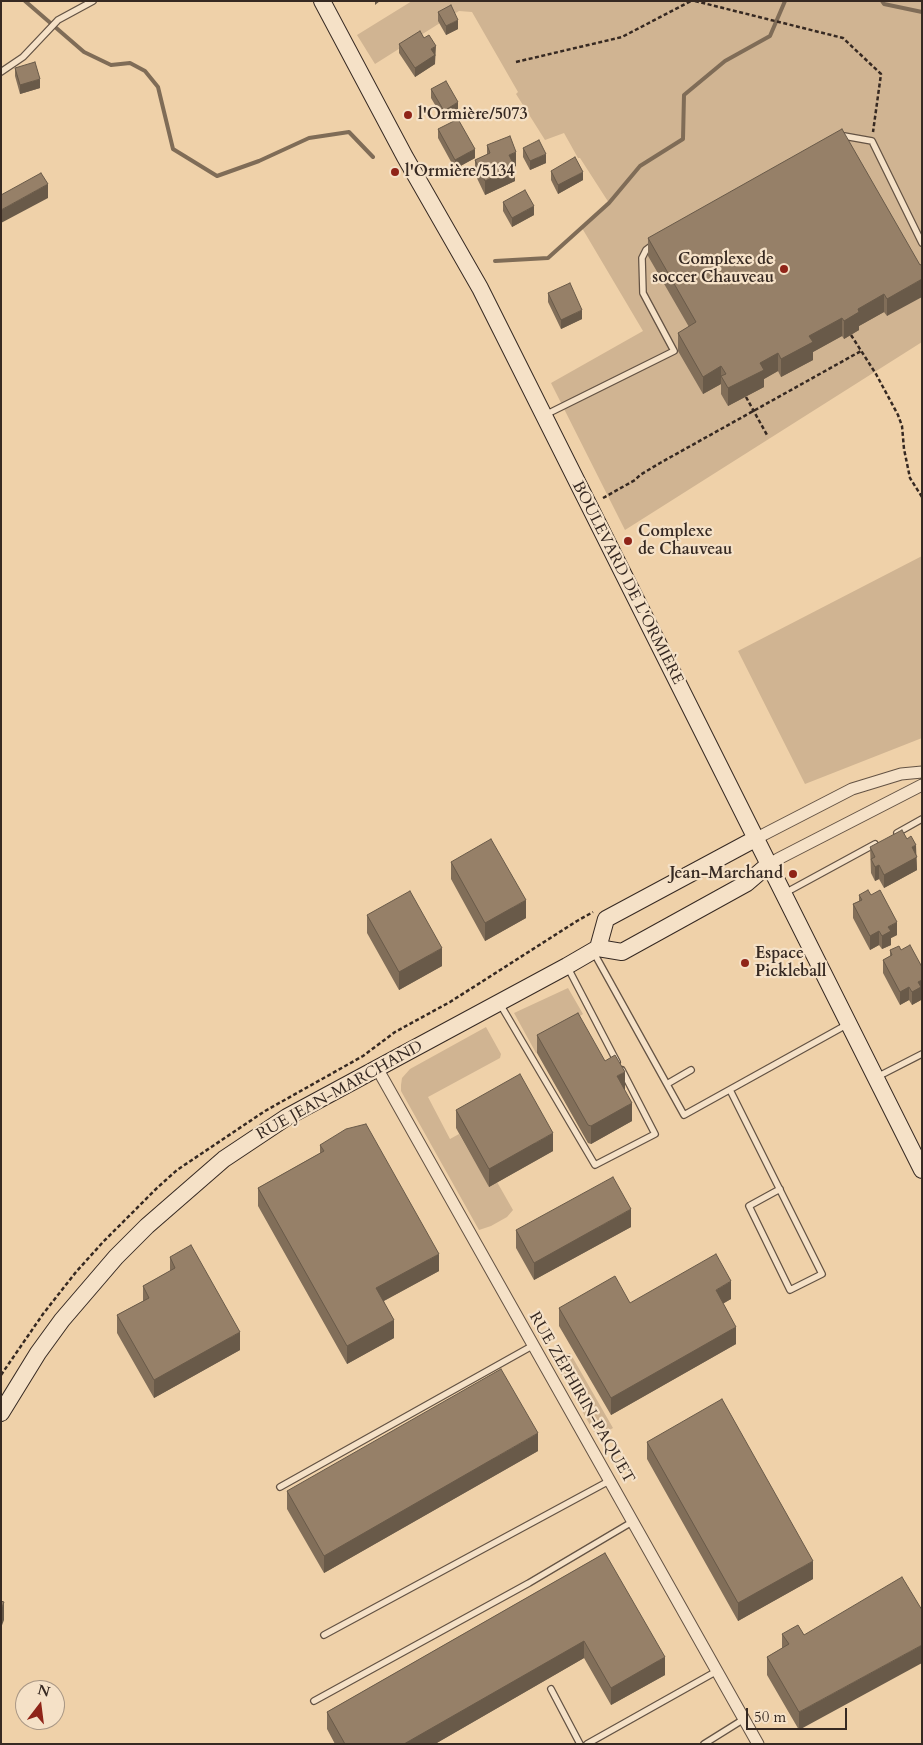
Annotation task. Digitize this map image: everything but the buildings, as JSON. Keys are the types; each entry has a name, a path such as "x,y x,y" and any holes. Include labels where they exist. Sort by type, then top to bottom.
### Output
{"main road":[{"name":"BOULEVARD DE L'ORMIÈRE","path":"322,1 405,157 480,288 922,1170"},
{"path":"755,838 606,919 596,950 622,952 747,882 768,865"},
{"name":"RUE JEAN-MARCHAND","path":"1,1413 24,1375 62,1320 116,1257 146,1226 224,1159 287,1117 596,950"}],"street":[{"path":"755,838 852,790 901,774 922,772"},
{"path":"768,865 782,856 922,785"},
{"name":"RUE ZÉPHIRIN-PAQUET","path":"377,1068 758,1744"}],"lane":[{"path":"1,72 23,57 58,20 93,1"},
{"path":"836,140 844,136 872,141 922,243"},
{"path":"544,416 674,351 643,293 642,258 646,250 657,242"},
{"path":"887,838 922,819"},
{"path":"783,894 878,843"},
{"path":"596,950 684,1115 848,1024"},
{"path":"500,1003 594,1165 655,1134 567,966"},
{"path":"875,1077 922,1054"},
{"path":"667,1084 691,1070"},
{"path":"730,1090 780,1189 822,1274 790,1290 749,1206 780,1189"},
{"path":"280,1487 532,1346"},
{"path":"324,1635 609,1481"},
{"path":"314,1701 529,1583 632,1522"},
{"path":"586,1744 717,1671"},
{"path":"551,1689 580,1744"},
{"path":"704,1744 744,1719"}],"path":[{"path":"516,62 622,37 691,1"},
{"path":"695,1 843,38 882,74 872,141"},
{"path":"851,334 898,415 902,426 904,449 910,478 922,497"},
{"path":"603,498 660,463 861,351"},
{"path":"746,396 767,435"}],"shaded area":[{"path":"412,1 922,1 922,342 625,530 551,383 643,331 582,228 609,203 580,158 578,158 564,133 545,140 516,94 518,92 472,12 459,11 375,64 357,35"},
{"path":"922,556 922,738 805,784 738,651"},
{"path":"568,988 583,1014 574,1020 576,1030 536,1053 514,1013"},
{"path":"486,1027 501,1054 500,1058 428,1097 450,1139 459,1134 489,1186 497,1182 513,1210 507,1217 479,1230 401,1091 401,1085 402,1078 410,1069"},
{"path":"570,1353 613,1428 597,1437 554,1362"}],"waterway":[{"path":"25,1 84,52 111,65 130,63 145,71 158,87 173,149 217,176 259,161 309,138 349,132 373,157"},
{"path":"495,261 548,258 609,203 640,166 683,139 684,95 725,61 770,36 785,1"},
{"path":"882,1 884,4 922,12"}],"place":[{"name":"l'Ormière/5073","path":"408,115"},
{"name":"l'Ormière/5134","path":"395,172"},
{"name":"Complexe de soccer Chauveau","path":"784,269"},
{"name":"Complexe de Chauveau","path":"628,541"},
{"name":"Jean-Marchand","path":"793,874"},
{"name":"Espace Pickleball","path":"745,963"}]}
